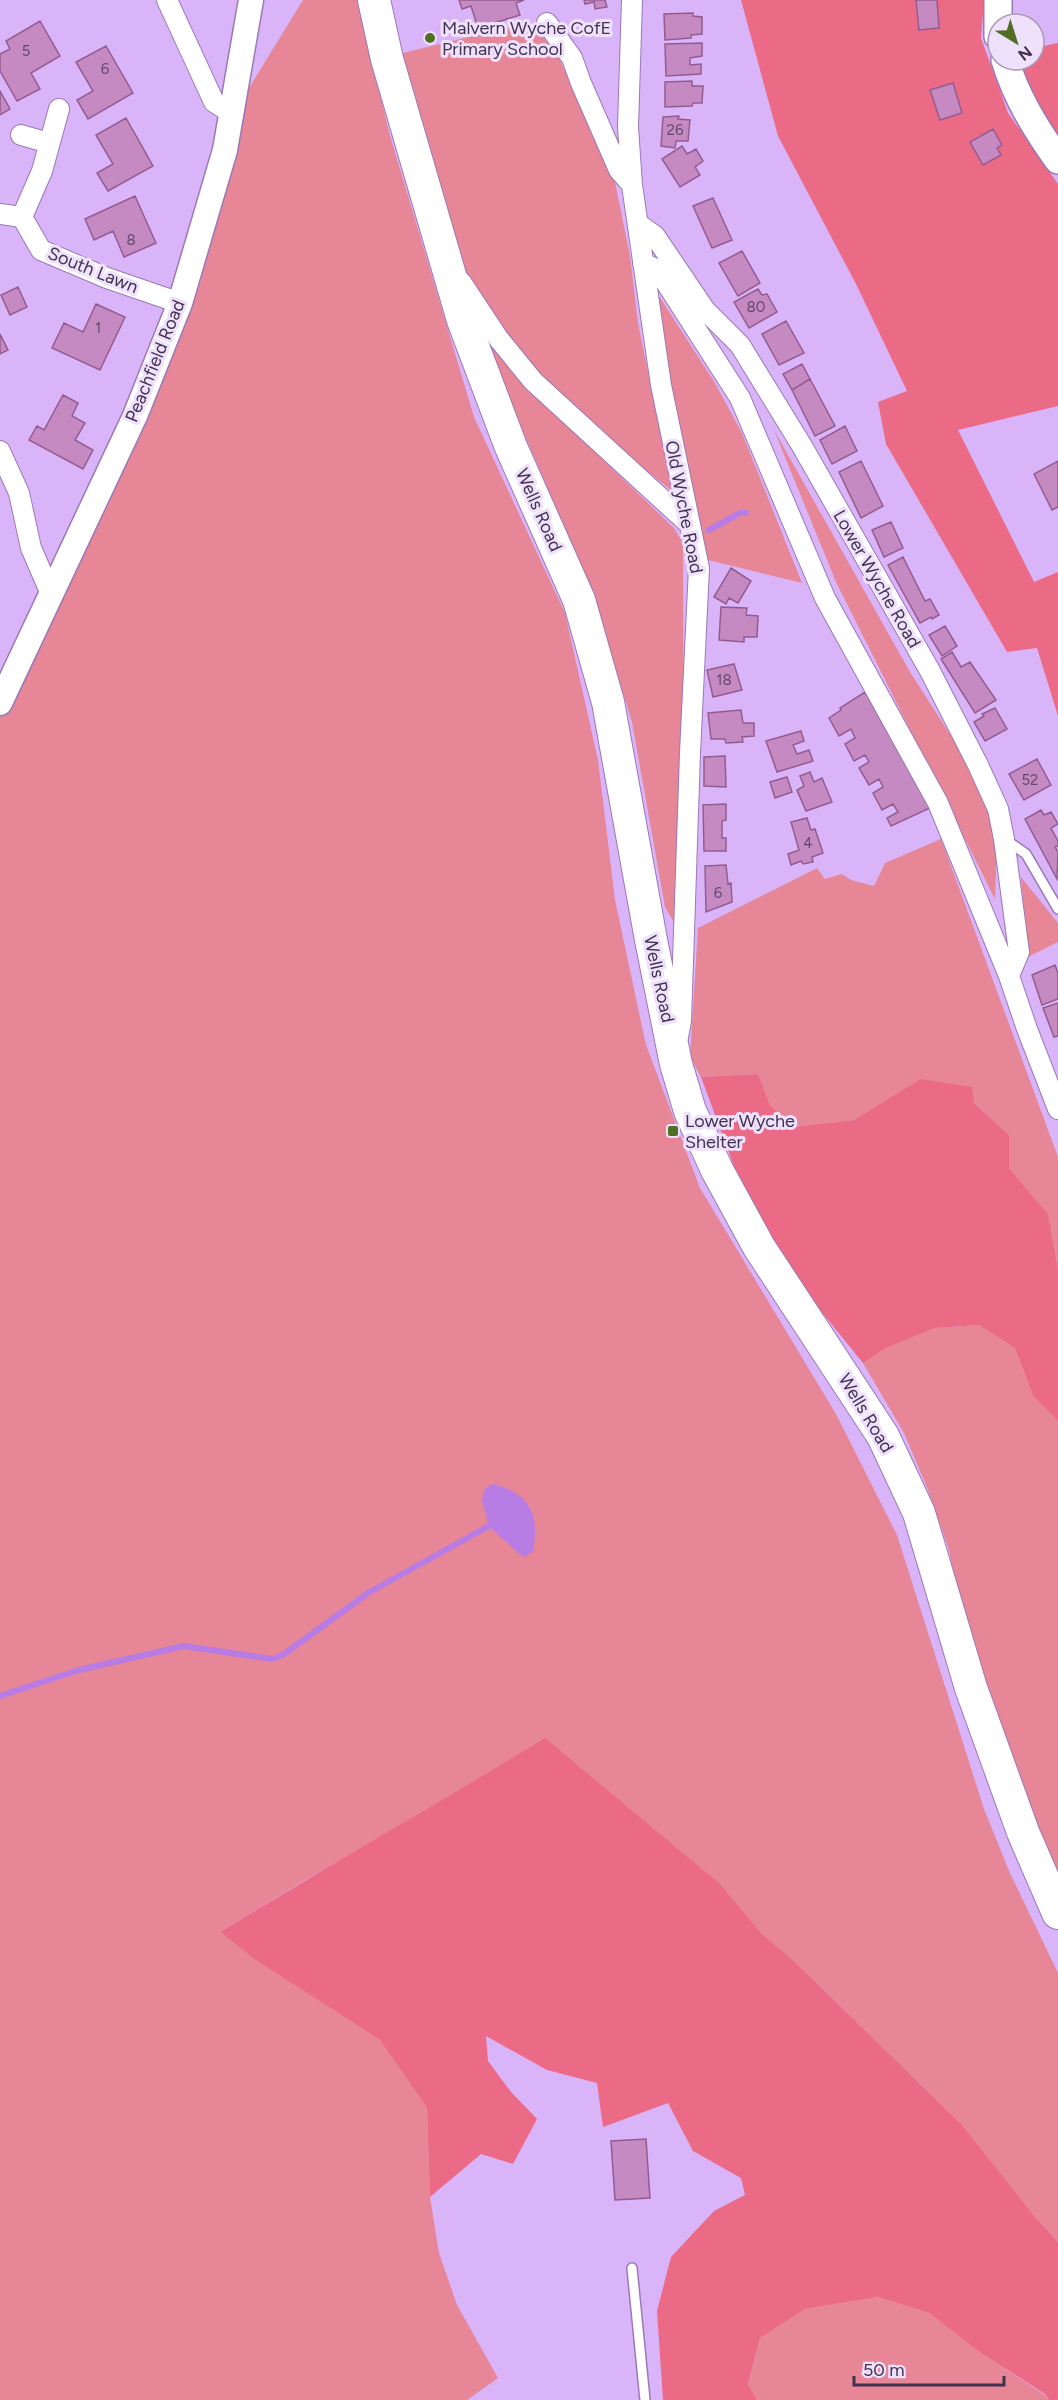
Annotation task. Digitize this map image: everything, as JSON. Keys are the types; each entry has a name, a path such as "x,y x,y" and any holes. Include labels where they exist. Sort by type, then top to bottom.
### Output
{"highway":[{"name":"Wells Road","path":"374,0 387,59 463,320 511,447 579,600 608,702 651,940 676,1064 690,1111 717,1170 759,1247 883,1436 919,1514 971,1688 1023,1832 1058,1913"}],"main road":[{"path":"1009,72 1033,124 1058,160"}],"street":[{"path":"167,0 214,102 233,114"},
{"name":"Peachfield Road","path":"0,703 135,416 180,303 225,150 251,0"},
{"name":"Old Wyche Road","path":"632,0 628,127 632,185 660,385 699,567 681,1021 675,1053"},
{"path":"547,23 573,58 581,83 620,170 632,185"},
{"path":"0,214 22,217 42,171 59,109"},
{"path":"21,135 49,143"},
{"name":"South Lawn","path":"22,217 41,250 107,278 180,303"},
{"name":"Lower Wyche Road","path":"638,224 655,236 705,310 740,345 802,446 930,671 998,809 1019,952 1010,976"},
{"path":"446,260 498,338 533,381 689,524"},
{"path":"643,263 658,270 740,398 825,598 938,803 1010,976 1027,1029 1058,1109"},
{"path":"0,451 19,493 37,566 51,594"}],"lane":[{"path":"1004,838 1026,854 1058,909"},
{"path":"632,2268 645,2400"}],"shaded area":[{"path":"303,0 358,0 389,132 474,417 565,613 598,760 615,900 646,1045 700,1188 836,1414 897,1535 984,1809 1009,1871 1058,1973 1058,2242 1025,2205 962,2125 796,1963 762,1934 721,1885 419,1815 220,1932 254,1959 380,2040 427,2108 430,2197 439,2253 457,2305 498,2378 467,2400 0,2400 0,703 135,416 233,114"},
{"path":"741,0 984,0 981,38 986,52 986,72 993,72 1008,113 1058,184 1058,406 958,430 1034,582 1058,572 1058,716 1037,648 1007,652 886,444 878,402 907,391 856,284 778,136"},
{"path":"531,22 558,56 614,177 630,256 638,323 672,491 593,428 538,377 515,349 456,263 399,54"},
{"path":"1058,43 1058,145 1021,72 1046,72 1046,46"},
{"path":"657,293 715,383 742,433 802,583 708,560 670,408"},
{"path":"470,309 523,383 674,528 683,543 684,939 665,907 632,722 591,588"},
{"path":"774,430 910,672 998,809 995,899 836,582"},
{"path":"941,839 1058,1157 1058,1269 1048,1214 1009,1168 1009,1135 974,1103 920,1079 854,1120 793,1127 770,1105 758,1074 701,1077 690,1057 698,928 817,868 825,879 842,874 851,880 874,886 885,863"},
{"path":"1021,877 1058,923 1058,942 1028,957"},
{"path":"758,1074 770,1105 793,1127 854,1120 920,1079 972,1087 974,1103 1009,1135 1009,1168 1048,1214 1058,1269 1058,1421 1033,1396 1015,1348 979,1325 935,1328 886,1348 863,1363 782,1263 744,1193 701,1077"},
{"path":"979,1325 1015,1348 1033,1396 1058,1421 1058,1876 1011,1768 958,1590 948,1547 928,1490 904,1433 863,1363 886,1348 935,1328"},
{"path":"492,1484 515,1493 529,1507 535,1526 535,1538 533,1551 525,1557 489,1526 482,1500 485,1489"},
{"path":"545,1738 721,1885 762,1934 796,1963 962,2125 1031,2212 1058,2242 1058,2400 1049,2400 1045,2394 981,2353 929,2313 878,2297 805,2309 760,2338 748,2385 757,2400 663,2400 657,2311 671,2257 714,2211 745,2195 741,2178 693,2151 668,2103 603,2127 597,2083 547,2070 486,2036 488,2061 511,2092 537,2119 513,2164 481,2154 430,2197 427,2108 380,2040 254,1959 220,1932"},
{"path":"878,2297 929,2313 981,2353 1045,2395 1049,2400 757,2400 748,2386 760,2338 805,2309"}],"building":[{"path":"459,0 524,0 516,3 520,15 478,28 471,6 462,9"},
{"path":"584,0 605,0 607,7 595,9 594,2 585,4"},
{"path":"916,0 937,0 939,28 919,30"},
{"path":"693,13 693,16 702,17 702,34 691,35 691,38 665,40 664,14"},
{"path":"40,21 60,56 31,73 40,89 17,101 0,71 0,54 10,49 6,41"},
{"path":"702,43 702,56 690,58 690,65 701,64 701,74 666,76 665,44"},
{"path":"106,46 133,93 88,119 77,100 93,91 76,62"},
{"path":"692,81 692,86 703,86 702,103 693,103 692,106 665,107 665,82"},
{"path":"953,83 962,113 940,120 930,90"},
{"path":"0,91 10,109 0,115"},
{"path":"679,116 678,119 690,120 688,141 676,141 675,148 661,146 663,117"},
{"path":"126,118 153,166 108,191 97,173 113,164 96,135"},
{"path":"993,129 1002,145 997,148 1001,155 983,165 970,142"},
{"path":"682,146 687,154 696,149 703,161 695,167 700,175 680,187 662,159"},
{"path":"135,196 156,243 124,257 113,231 94,240 85,219"},
{"path":"713,198 732,240 712,248 693,206"},
{"path":"742,251 760,283 738,296 719,263"},
{"path":"18,287 27,307 10,315 1,295"},
{"path":"758,289 762,295 767,294 777,312 749,328 734,302"},
{"path":"96,304 125,317 100,370 52,348 64,323 83,332"},
{"path":"786,321 804,353 779,365 762,334"},
{"path":"0,334 8,350 0,354"},
{"path":"802,364 810,379 792,390 783,374"},
{"path":"810,379 835,426 815,436 792,390"},
{"path":"63,395 78,403 72,416 85,423 75,440 93,450 83,469 29,440 37,426 44,430"},
{"path":"845,426 857,451 832,464 820,440"},
{"path":"861,461 883,506 861,518 839,472"},
{"path":"1058,461 1058,507 1052,510 1034,474"},
{"path":"891,522 903,548 884,557 872,530"},
{"path":"903,557 925,601 930,599 939,615 932,619 931,617 920,623 888,565"},
{"path":"731,568 751,581 738,603 729,598 726,604 714,597"},
{"path":"721,607 747,608 746,615 758,616 757,637 744,637 744,642 719,640"},
{"path":"945,626 957,646 942,656 929,635"},
{"path":"952,652 961,667 970,662 996,700 975,713 941,659"},
{"path":"734,664 742,690 713,697 707,670"},
{"path":"865,692 930,808 891,826 887,818 898,812 893,804 882,810 873,793 883,787 879,779 869,785 859,768 869,762 865,755 854,761 845,744 855,738 851,729 839,736 829,718"},
{"path":"995,708 1007,729 985,741 974,722 984,716 982,714"},
{"path":"741,710 743,723 754,723 754,736 742,737 743,742 726,743 725,739 711,739 708,713"},
{"path":"801,731 804,741 793,745 797,754 809,750 813,761 777,772 766,741"},
{"path":"725,756 726,787 704,786 704,757"},
{"path":"1037,759 1051,785 1024,800 1009,774"},
{"path":"810,772 814,782 822,778 832,802 806,811 797,790 804,786 800,776"},
{"path":"787,777 792,792 775,798 770,782"},
{"path":"726,804 726,820 722,821 722,838 726,838 726,851 704,851 703,805"},
{"path":"1041,810 1044,815 1051,812 1058,824 1051,828 1058,841 1058,846 1055,847 1058,852 1057,879 1025,819"},
{"path":"807,818 811,830 815,829 823,853 812,857 813,862 803,864 801,861 791,865 788,854 799,850 791,822"},
{"path":"726,865 728,884 731,883 732,902 706,912 705,866"},
{"path":"1055,965 1058,973 1058,999 1042,1005 1032,975"},
{"path":"1058,1003 1058,1036 1054,1037 1043,1008"},
{"path":"646,2139 650,2198 615,2200 611,2141"}],"waterway":[{"path":"709,530 740,513 746,513"},
{"path":"0,1696 79,1670 184,1646 272,1659 283,1655 368,1593 489,1526"}],"place":[{"name":"Malvern Wyche CofE Primary School","path":"430,38"},
{"name":"Lower Wyche Shelter","path":"673,1131"}]}
